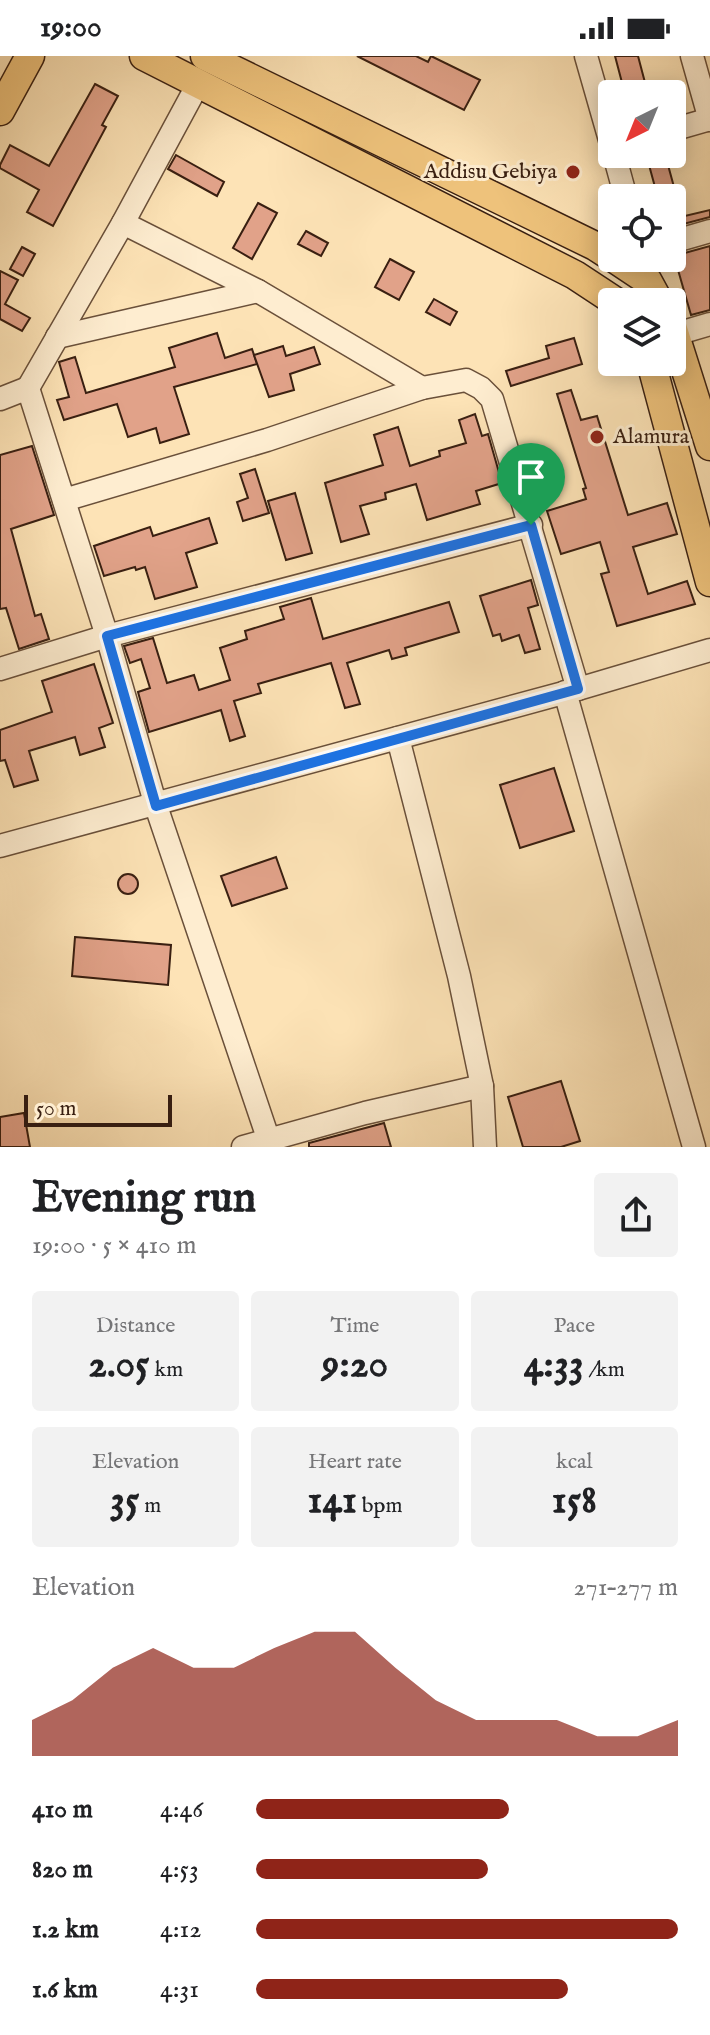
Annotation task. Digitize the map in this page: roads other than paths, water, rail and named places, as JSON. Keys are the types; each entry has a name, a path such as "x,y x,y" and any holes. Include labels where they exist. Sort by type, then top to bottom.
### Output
{"main road":[{"path":"0,111 30,56"},
{"path":"144,56 575,275 598,290"},
{"path":"205,56 598,248"},
{"path":"686,369 709,443"},
{"path":"655,376 710,582"}],"street":[{"path":"565,56 588,62 598,97"},
{"path":"686,126 710,120 692,56"},
{"path":"0,399 28,388 198,84"},
{"path":"123,223 258,291 422,388"},
{"path":"686,238 710,231"},
{"path":"57,337 258,291"},
{"path":"686,328 710,324"},
{"path":"64,500 267,440 422,388 466,380 492,399 531,525 572,691 694,1147"},
{"path":"28,388 107,636 156,806 268,1138"},
{"path":"0,669 107,636 531,525"},
{"path":"0,846 156,806 710,650"},
{"path":"398,738 459,976 482,1086 485,1147"},
{"path":"243,1147 268,1138 482,1086"}],"place":[{"name":"Addisu Gebiya","path":"573,172"},
{"name":"Alamura","path":"597,437"}]}
